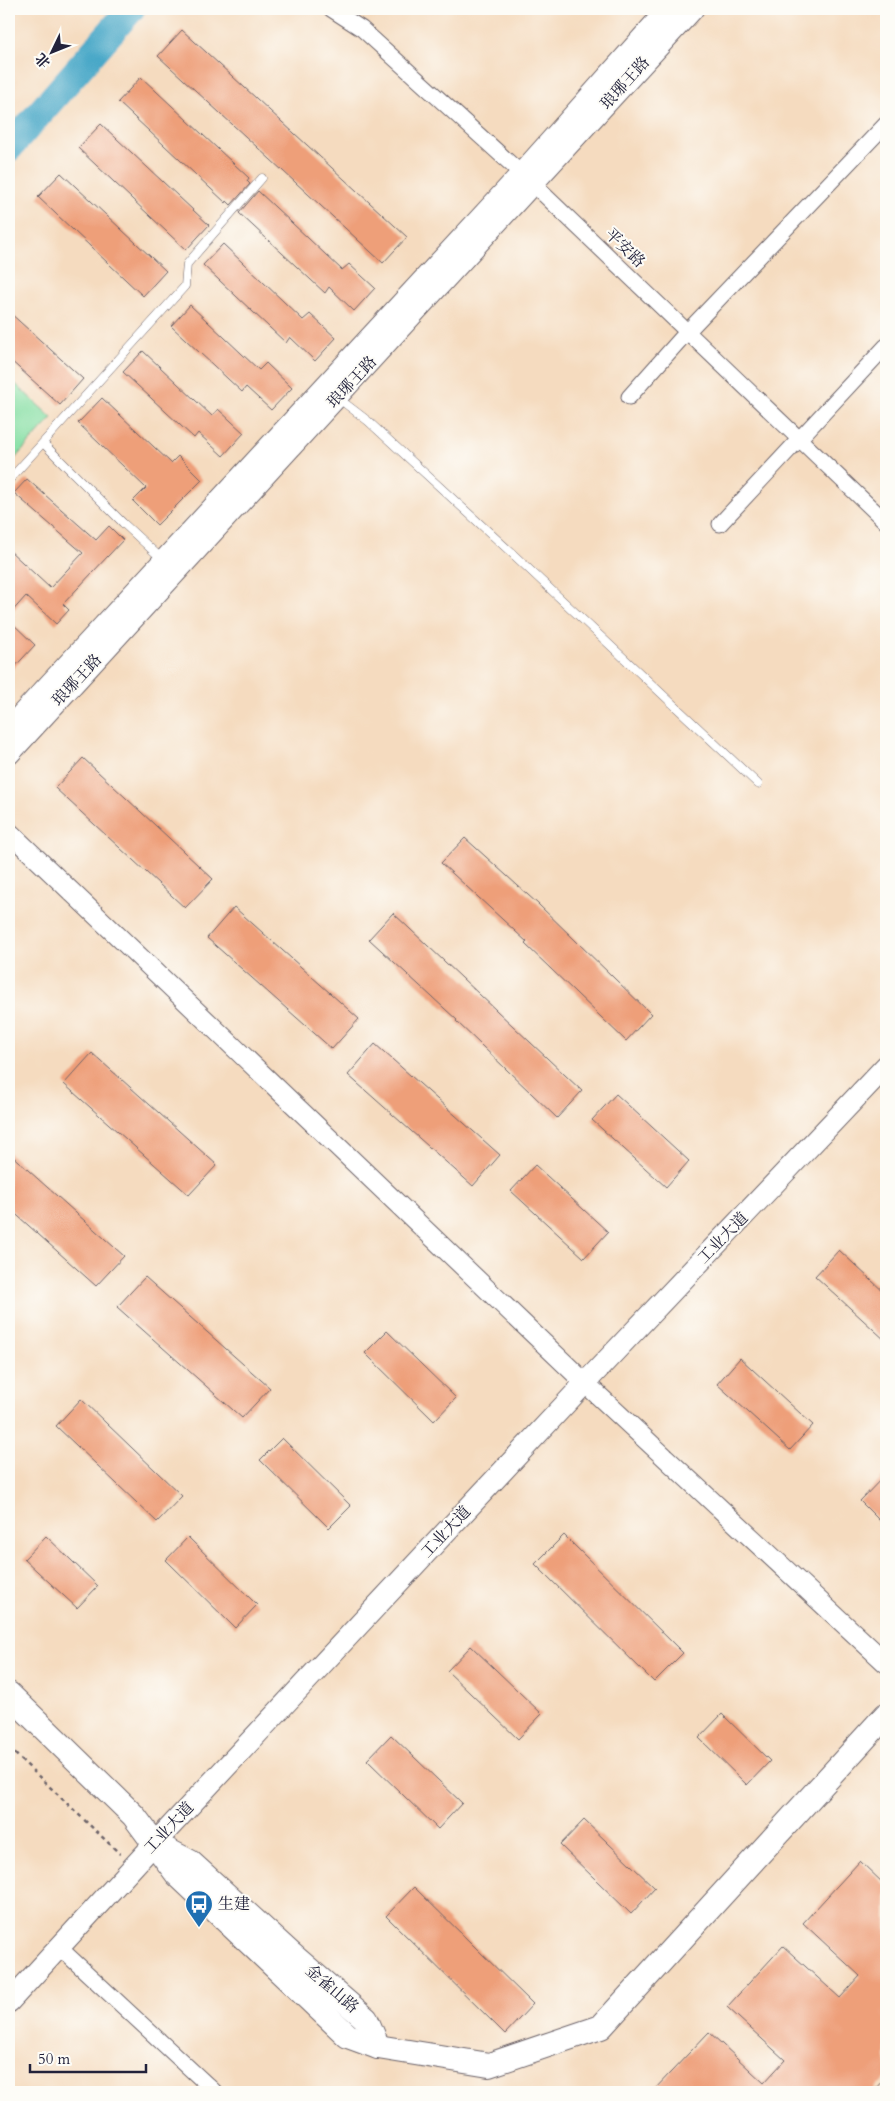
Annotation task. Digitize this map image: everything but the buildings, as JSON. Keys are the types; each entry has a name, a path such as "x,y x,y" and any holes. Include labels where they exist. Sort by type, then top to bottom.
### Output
{"main road":[{"name":"琅琊王路","path":"9,728 337,397 527,179 668,9"},
{"name":"琅琊王路","path":"9,754 170,566 527,179 693,9"},
{"name":"工业大道","path":"9,2002 585,1383 886,1066"},
{"name":"金雀山路","path":"9,1694 134,1816 155,1843"},
{"name":"金雀山路","path":"9,1713 125,1824 190,1862 290,1954 366,2019 378,2046 489,2065 601,2027 886,1715"}],"street":[{"name":"平安路","path":"331,9 362,29 527,179 886,522"},
{"path":"629,397 687,332 886,124"},
{"path":"720,524 886,346"},
{"path":"9,832 585,1383 886,1663"},
{"path":"60,1948 215,2092"}],"lane":[{"path":"9,480 185,286 187,264 262,178"},
{"path":"337,397 368,421 758,784"},
{"path":"43,443 123,523 170,566"}],"path":[{"path":"9,1748 134,1868"}],"green space":[{"path":"9,378 52,418 9,465"}],"waterway":[{"path":"9,148 131,9"}],"place":[{"name":"生建","path":"199,1928"}]}
